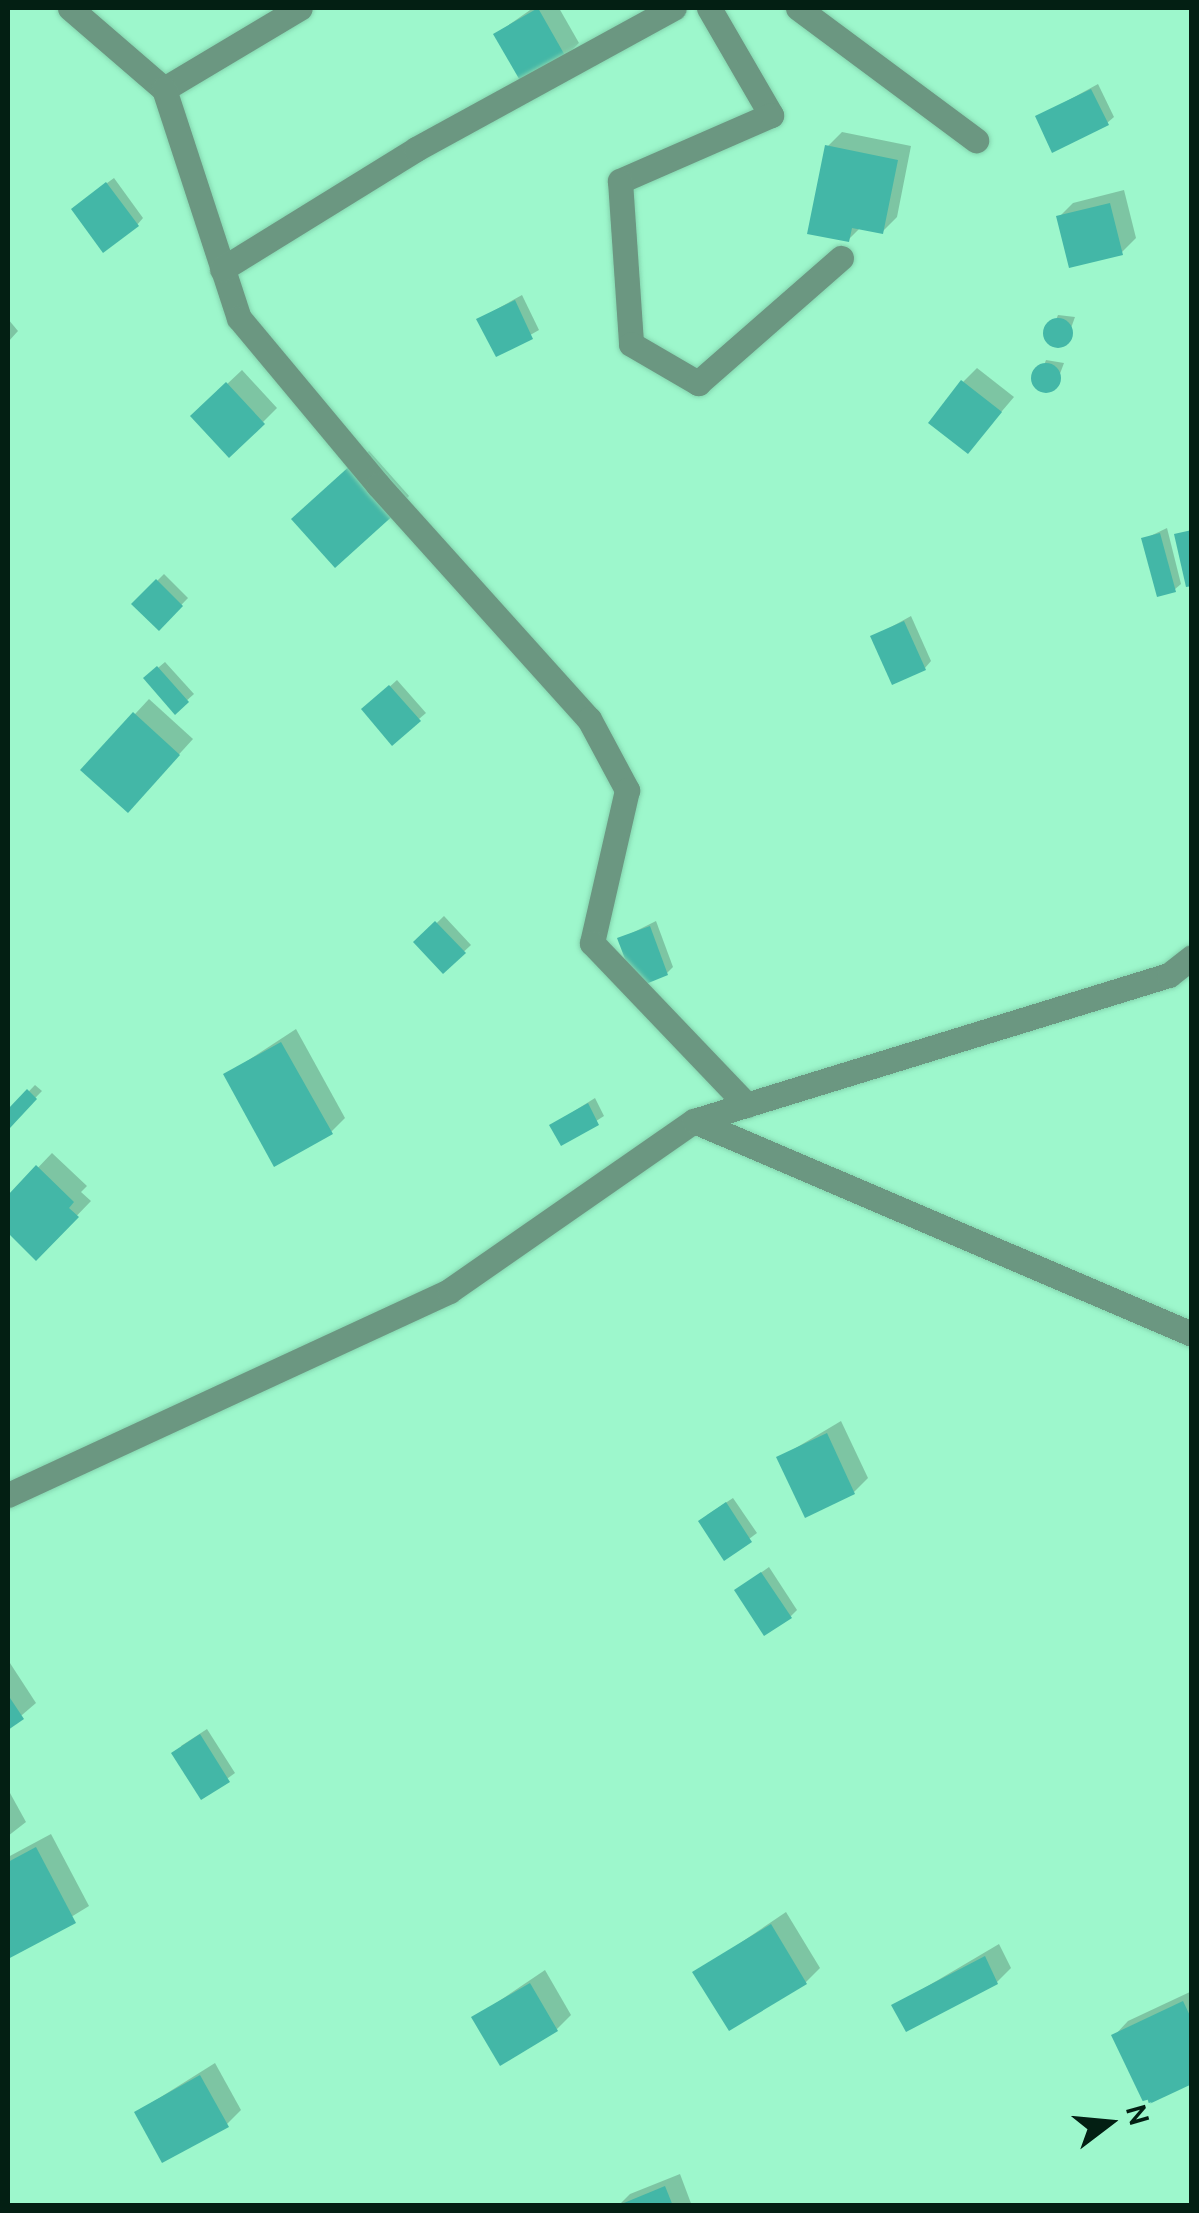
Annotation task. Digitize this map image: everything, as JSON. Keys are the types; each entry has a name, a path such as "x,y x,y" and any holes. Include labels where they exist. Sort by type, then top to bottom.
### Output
{"street":[{"path":"70,8 164,90 240,318 378,486 588,719 627,790 592,943 747,1104"},
{"path":"164,90 300,8"},
{"path":"222,269 416,149 674,8"},
{"path":"708,8 770,116 620,181 631,344 698,383 840,258"},
{"path":"798,8 976,140"},
{"path":"8,1495 449,1291 694,1121 1169,974 1192,956"},
{"path":"694,1121 1192,1334"}],"building":[{"path":"538,8 567,59 522,84 493,34"},
{"path":"1091,89 1109,125 1052,153 1035,116"},
{"path":"825,145 898,160 883,234 852,228 849,242 807,234"},
{"path":"106,182 139,226 103,253 71,209"},
{"path":"1110,203 1123,255 1069,268 1056,216"},
{"path":"515,300 533,339 496,357 476,319"},
{"path":"1058,318 1072,327 1073,333 1064,347 1058,348 1044,339 1043,333 1052,319"},
{"path":"1046,363 1057,367 1061,378 1057,389 1046,393 1035,389 1031,378 1035,367"},
{"path":"961,380 1002,412 968,454 928,423"},
{"path":"226,382 265,424 229,458 190,416"},
{"path":"353,463 397,512 335,568 291,519"},
{"path":"1192,530 1192,586 1186,587 1174,534"},
{"path":"1160,533 1176,592 1157,597 1141,538"},
{"path":"156,579 183,606 159,631 131,604"},
{"path":"904,621 926,670 892,685 870,636"},
{"path":"157,666 189,702 175,715 143,678"},
{"path":"389,685 421,721 392,746 361,709"},
{"path":"133,712 180,755 128,813 80,770"},
{"path":"435,921 466,953 443,974 413,942"},
{"path":"650,926 668,975 636,988 617,938"},
{"path":"281,1042 333,1134 274,1167 223,1074"},
{"path":"27,1089 37,1099 10,1128 8,1109"},
{"path":"588,1103 599,1125 561,1146 549,1125"},
{"path":"36,1165 74,1202 69,1208 79,1217 36,1261 8,1233 8,1195"},
{"path":"827,1433 855,1494 805,1518 776,1457"},
{"path":"726,1502 752,1542 724,1561 698,1521"},
{"path":"761,1572 792,1618 764,1636 734,1590"},
{"path":"8,1695 24,1719 8,1730"},
{"path":"200,1734 230,1782 201,1800 171,1753"},
{"path":"36,1847 76,1923 8,1959 8,1862"},
{"path":"771,1924 807,1984 729,2031 692,1972"},
{"path":"985,1956 998,1984 906,2032 891,2005"},
{"path":"530,1983 558,2031 500,2066 471,2017"},
{"path":"1183,2001 1192,2020 1192,2084 1145,2106 1111,2035"},
{"path":"200,2075 229,2127 162,2163 134,2112"},
{"path":"665,2186 673,2206 619,2206 619,2205"}]}
